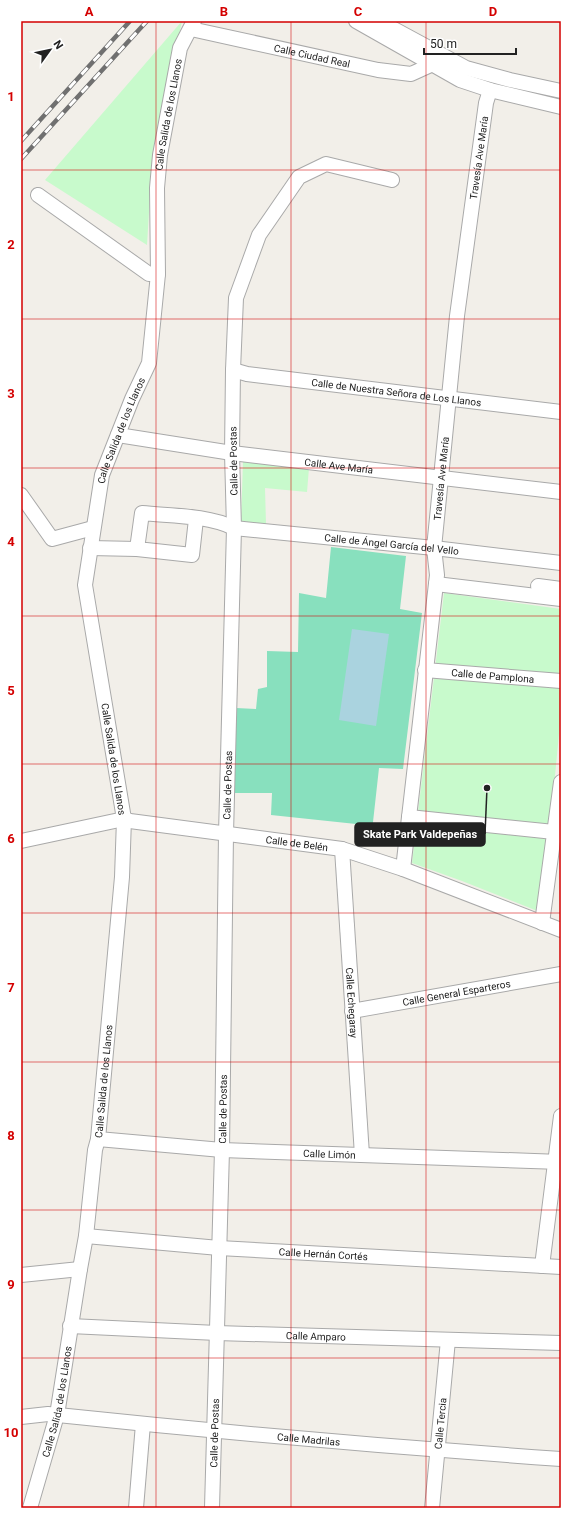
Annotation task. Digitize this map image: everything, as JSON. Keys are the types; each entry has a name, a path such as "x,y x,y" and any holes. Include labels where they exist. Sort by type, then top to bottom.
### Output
{"street":[{"path":"356,21 460,80 490,90 561,107"},
{"path":"379,21 466,68 510,80 561,91"},
{"name":"Calle Ciudad Real","path":"192,25 378,70 411,74 433,64"},
{"name":"Calle Salida de los Llanos","path":"30,1508 57,1415 70,1326 86,1236 95,1150 98,1139 122,878 124,819 85,585 102,475 132,400 150,363 158,274 157,188 160,155 180,48 192,25"},
{"name":"Travesía Ave María","path":"404,869 408,817 436,580 434,548 458,308 486,103 490,90"},
{"name":"Calle de Postas","path":"212,1508 222,1150 229,525 236,298 259,235 299,177 326,164 392,180"},
{"path":"38,195 149,274 158,274"},
{"name":"Calle de Nuestra Señora de Los Llanos","path":"233,370 247,374 561,412"},
{"name":"Calle Ave María","path":"118,435 232,453 561,492"},
{"path":"21,495 52,539 93,528"},
{"name":"Calle de Ángel García del Vello","path":"137,549 142,512 229,525 561,563"},
{"path":"90,548 137,549 192,555 196,519"},
{"path":"436,580 561,589"},
{"path":"436,580 561,599"},
{"name":"Calle de Pamplona","path":"425,670 561,681"},
{"path":"542,923 556,839 561,782"},
{"path":"408,817 556,839"},
{"name":"Calle de Belén","path":"21,841 124,819 342,849 404,869 561,930"},
{"name":"Calle Echegaray","path":"342,849 362,1156"},
{"name":"Calle General Esparteros","path":"352,1011 561,974"},
{"path":"542,1266 558,1162 561,1116"},
{"name":"Calle Limón","path":"98,1139 222,1150 558,1162"},
{"name":"Calle Hernán Cortés","path":"86,1236 219,1248 561,1267"},
{"path":"21,1275 80,1269"},
{"name":"Calle Amparo","path":"70,1326 217,1333 561,1343"},
{"name":"Calle Tercia","path":"432,1508 448,1340"},
{"name":"Calle Madrilas","path":"21,1417 48,1414 213,1431 561,1459"},
{"path":"136,1508 143,1424"}],"green space":[{"path":"182,21 152,163 147,245 45,180"},
{"path":"243,461 309,468 307,492 265,488 266,524 241,523"},
{"path":"331,547 406,556 400,609 422,613 403,769 379,768 372,831 356,824 271,815 272,793 233,793 236,708 256,709 258,689 267,687 267,651 298,652 299,593 326,598"},
{"path":"444,593 561,609 561,713 545,880 540,912 412,863"}],"water":[{"path":"352,629 389,634 376,726 339,720"}],"railway":[{"path":"21,141 130,21"},
{"path":"21,159 147,21"}],"place":[{"name":"Skate Park Valdepeñas","path":"487,788"}]}
